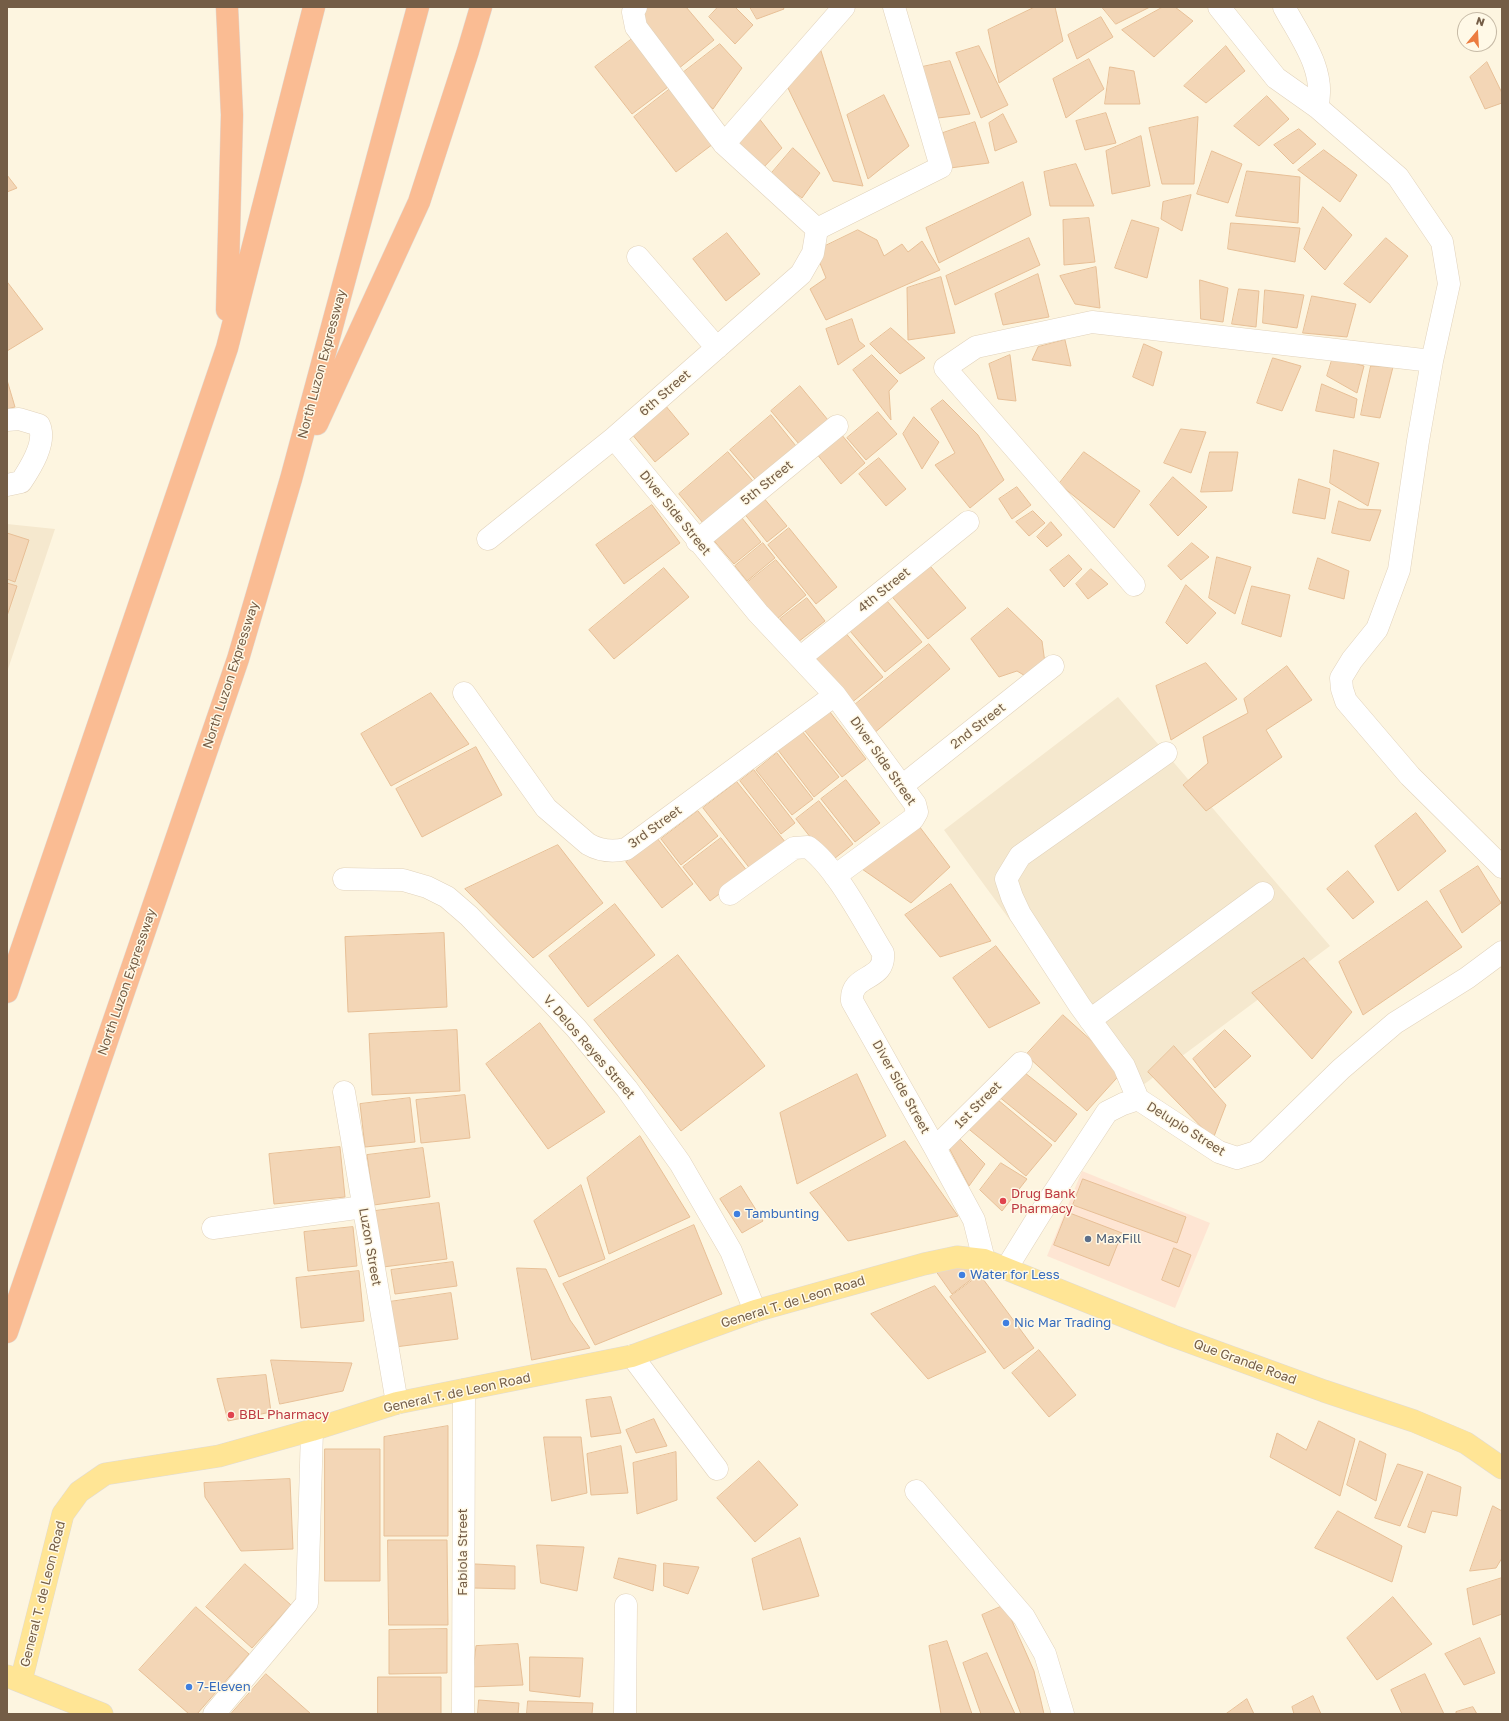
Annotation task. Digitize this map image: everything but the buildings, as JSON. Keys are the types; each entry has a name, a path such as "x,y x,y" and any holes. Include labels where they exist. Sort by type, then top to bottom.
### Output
{"highway":[{"path":"226,348 232,115 227,7"},
{"path":"7,992 226,348 314,7"},
{"name":"North Luzon Expressway","path":"7,1332 235,666 291,479 418,7"},
{"path":"291,479 419,202 481,7"}],"main road":[{"name":"General T. de Leon Road","path":"102,1714 14,1678 63,1514 78,1492 105,1474 219,1456 312,1430 396,1403 632,1356 755,1310 924,1264 957,1257 984,1260"},
{"name":"Que Grande Road","path":"984,1260 1180,1338 1324,1391 1414,1421 1466,1443 1502,1468"}],"street":[{"path":"636,7 633,12 636,27 724,144 817,229 941,167 894,7"},
{"path":"724,144 844,7"},
{"path":"1219,7 1276,78 1317,107 1398,177 1442,242 1449,284 1432,361 1418,441 1400,570 1377,629 1352,660 1341,678 1342,689 1346,701 1410,776 1502,867"},
{"path":"1284,7 1314,64 1320,80 1321,95 1317,107"},
{"name":"6th Street","path":"488,539 614,438 801,274 813,253 817,229"},
{"path":"638,257 717,348"},
{"path":"1134,585 944,368 976,347 1092,322 1432,361"},
{"path":"7,420 19,419 38,425 42,432 35,462 21,482 7,485"},
{"name":"5th Street","path":"697,541 837,426"},
{"name":"Diver Side Street","path":"614,438 758,614 801,657 835,695 915,804 918,812 913,819 835,876 883,953 884,961 880,968 856,985 851,992 852,1000 974,1220 984,1260"},
{"name":"4th Street","path":"801,657 968,522"},
{"name":"2nd Street","path":"902,786 1053,666"},
{"name":"3rd Street","path":"464,693 546,808 595,849 617,851 626,849 835,695"},
{"path":"1138,1099 1124,1066 1090,1020 1020,914 1006,879 1020,856 1166,753"},
{"path":"730,894 794,848 808,847 819,854 835,876"},
{"name":"V. Delos Reyes Street","path":"344,879 404,880 427,887 447,897 469,916 528,977 576,1028 627,1089 680,1163 731,1251 755,1310"},
{"path":"1090,1020 1263,893"},
{"name":"Delupio Street","path":"1006,1269 1107,1112 1138,1099 1219,1152 1237,1158 1256,1152 1341,1069 1395,1022 1467,978 1502,952"},
{"name":"1st Street","path":"935,1148 1020,1063"},
{"name":"Luzon Street","path":"344,1092 396,1403"},
{"path":"213,1228 363,1207"},
{"path":"632,1356 717,1469"},
{"name":"Fabiola Street","path":"463,1714 464,1390"},
{"path":"214,1714 307,1603 312,1430"},
{"path":"916,1491 1024,1617 1045,1654 1063,1714"},
{"path":"625,1714 626,1605"}],"shaded area":[{"path":"7,524 55,529 7,672"},
{"path":"1118,697 1330,946 1135,1091 944,830"},
{"path":"1082,1171 1210,1223 1175,1308 1047,1256"}],"place":[{"name":"Drug Bank Pharmacy","path":"1003,1201"},
{"name":"Tambunting","path":"737,1214"},
{"name":"MaxFill","path":"1088,1239"},
{"name":"Water for Less","path":"962,1275"},
{"name":"Nic Mar Trading","path":"1006,1323"},
{"name":"BBL Pharmacy","path":"231,1415"},
{"name":"7-Eleven","path":"189,1687"}]}
